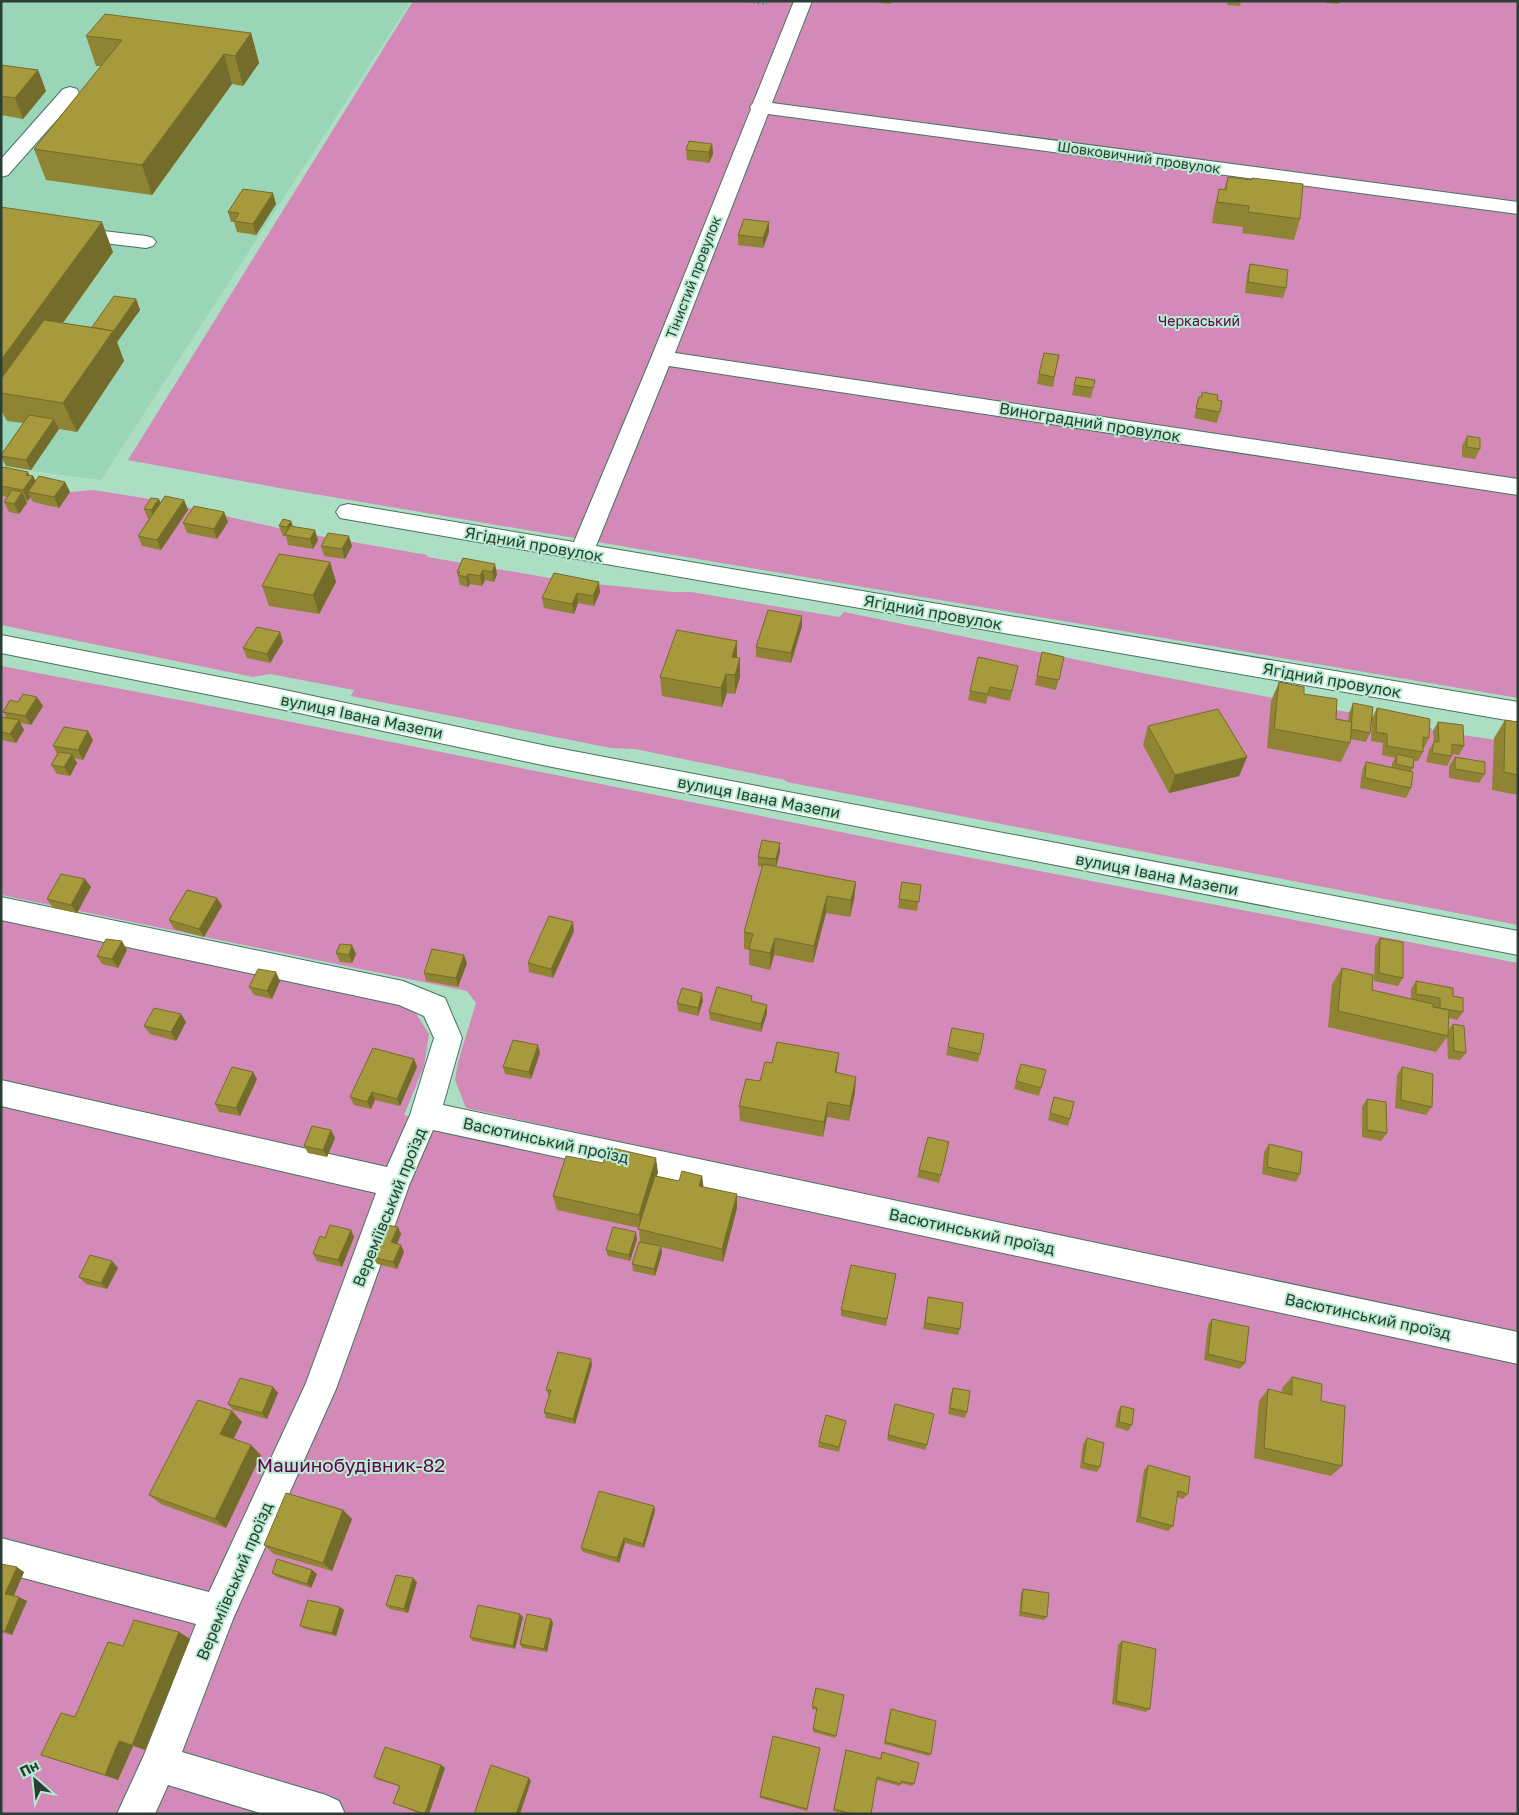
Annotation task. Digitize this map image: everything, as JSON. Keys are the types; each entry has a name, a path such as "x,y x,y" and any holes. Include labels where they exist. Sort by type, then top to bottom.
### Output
{"street":[{"name":"Тінистий провулок","path":"582,552 662,358 803,1"},
{"path":"1,171 70,93"},
{"name":"Шовковичний провулок","path":"760,107 1518,208"},
{"path":"1,225 146,242"},
{"name":"Виноградний провулок","path":"662,358 1518,487"},
{"name":"Ягідний провулок","path":"348,512 1518,712"},
{"name":"вулиця Івана Мазепи","path":"1,644 266,696 566,760 1518,944"},
{"name":"Вереміївський проїзд","path":"1,908 403,993 435,1007 448,1038 426,1114 395,1183 320,1389 218,1612 159,1764 136,1814"},
{"path":"1,1093 395,1183"},
{"name":"Васютинський проїзд","path":"426,1114 1518,1348"},
{"path":"1,1555 218,1612"},
{"path":"159,1764 326,1814"}],"shaded area":[{"path":"1,1 411,1 101,480 1,467"}],"green space":[{"name":"Черкаський","path":"413,1 1518,1 1518,698 285,489 128,460"},
{"path":"1,475 40,481 70,492 93,490 150,499 296,532 567,581 673,592 691,592 839,617 844,612 1127,670 1431,728 1434,731 1518,743 1518,925 787,782 785,780 635,749 611,748 351,696 354,690 270,674 253,677 1,625"},
{"path":"1,666 216,707 941,852 1518,963 1518,1338 466,1108 455,1080 458,1062 476,1003 467,991 1,895"},
{"name":"Машинобудівник-82","path":"1,920 401,1004 413,1009 429,1034 424,1066 404,1115 454,1130 1518,1364 1518,1814 1,1814"}],"building":[{"path":"105,14 251,33 235,56 224,54 142,165 34,149 122,40 86,36"},
{"path":"1,65 38,70 15,98 1,96"},
{"path":"689,141 712,144 709,152 686,150"},
{"path":"1228,177 1303,184 1300,219 1248,212 1249,206 1217,202 1219,189 1226,190"},
{"path":"243,189 273,193 253,224 234,221 239,213 228,212"},
{"path":"1,207 102,222 1,360"},
{"path":"744,219 769,222 763,238 738,235"},
{"path":"1250,264 1288,270 1286,288 1248,282"},
{"path":"114,296 136,299 113,332 92,327"},
{"path":"44,320 113,331 63,403 1,393 1,379"},
{"path":"1044,353 1059,355 1054,377 1039,374"},
{"path":"1076,377 1095,380 1093,388 1074,385"},
{"path":"1202,392 1218,395 1217,400 1222,401 1220,412 1196,408 1199,397 1202,397"},
{"path":"29,415 54,419 26,460 1,456 1,455"},
{"path":"1467,436 1480,438 1480,449 1467,447"},
{"path":"3,467 28,472 26,475 33,476 23,490 1,486 1,469"},
{"path":"39,476 65,482 54,497 28,492"},
{"path":"12,490 22,492 14,504 4,502"},
{"path":"165,496 184,500 157,540 138,536"},
{"path":"151,498 159,499 151,510 144,509"},
{"path":"194,506 224,512 214,529 183,523"},
{"path":"283,519 291,521 287,527 279,526"},
{"path":"290,526 315,530 310,539 285,535"},
{"path":"328,533 349,536 342,549 321,546"},
{"path":"279,554 330,562 313,595 262,586"},
{"path":"463,558 495,564 492,572 483,570 480,576 468,574 466,577 458,575 460,572 457,572"},
{"path":"554,573 599,582 593,596 577,593 572,604 542,598"},
{"path":"768,610 802,616 791,653 756,647"},
{"path":"257,627 280,632 267,654 243,648"},
{"path":"677,630 737,641 732,657 740,658 735,675 726,674 721,688 660,677"},
{"path":"1042,652 1064,657 1059,680 1037,676"},
{"path":"978,657 1018,666 1012,691 990,687 988,694 970,691"},
{"path":"1279,682 1304,687 1304,694 1337,699 1336,719 1352,722 1350,743 1274,729"},
{"path":"23,694 37,697 25,716 3,712 10,700 18,702"},
{"path":"1353,703 1373,707 1370,733 1351,729"},
{"path":"1377,708 1430,719 1429,738 1423,737 1423,752 1387,746 1387,734 1376,732"},
{"path":"1218,709 1247,757 1175,775 1148,726"},
{"path":"1,717 19,720 10,734 1,732"},
{"path":"1505,720 1518,722 1518,775 1504,772"},
{"path":"1438,722 1463,725 1464,746 1452,744 1452,756 1432,753 1434,741 1439,742"},
{"path":"64,727 88,731 78,750 53,746"},
{"path":"59,752 72,754 64,767 51,765"},
{"path":"1397,754 1414,758 1413,768 1396,764"},
{"path":"1455,757 1485,762 1485,774 1455,769"},
{"path":"1366,762 1413,772 1411,788 1365,778"},
{"path":"762,840 780,843 776,859 758,857"},
{"path":"763,864 856,882 851,900 827,896 814,946 775,938 770,953 749,949 753,934 744,932"},
{"path":"61,874 85,879 71,905 47,899"},
{"path":"902,882 921,885 919,902 899,899"},
{"path":"187,890 217,898 199,929 169,920"},
{"path":"549,916 573,922 551,969 528,963"},
{"path":"1380,938 1403,942 1403,978 1379,973"},
{"path":"106,939 122,941 112,959 97,956"},
{"path":"340,944 352,945 349,955 336,953"},
{"path":"432,949 464,955 456,978 424,973"},
{"path":"1342,968 1373,975 1372,990 1433,1004 1433,1007 1449,1010 1448,1036 1338,1011"},
{"path":"258,969 276,972 267,991 249,987"},
{"path":"1416,981 1453,988 1453,996 1463,998 1463,1012 1440,1008 1440,998 1416,994"},
{"path":"717,987 752,996 751,1001 767,1005 761,1024 709,1012"},
{"path":"682,988 702,993 698,1008 677,1003"},
{"path":"154,1008 181,1014 171,1032 144,1026"},
{"path":"1453,1024 1464,1026 1466,1053 1454,1051"},
{"path":"952,1028 984,1034 980,1054 948,1047"},
{"path":"513,1040 538,1045 529,1072 503,1067"},
{"path":"777,1042 839,1053 835,1072 856,1077 850,1106 828,1102 824,1122 739,1106 746,1079 760,1081 765,1062 772,1063"},
{"path":"373,1048 414,1059 397,1099 372,1092 367,1102 350,1097"},
{"path":"1021,1064 1046,1070 1041,1088 1016,1081"},
{"path":"232,1067 253,1072 236,1108 215,1104"},
{"path":"1402,1067 1433,1074 1432,1107 1401,1100"},
{"path":"1054,1097 1074,1102 1070,1119 1050,1113"},
{"path":"1367,1099 1386,1102 1387,1133 1367,1130"},
{"path":"312,1126 331,1130 323,1150 304,1146"},
{"path":"928,1137 949,1142 941,1175 919,1170"},
{"path":"1269,1144 1302,1152 1300,1174 1267,1167"},
{"path":"608,1147 656,1158 639,1215 553,1196 566,1156 603,1163"},
{"path":"682,1171 702,1176 699,1186 737,1194 722,1249 638,1229 655,1176 679,1181"},
{"path":"330,1225 351,1230 338,1260 313,1254 320,1236 325,1238"},
{"path":"387,1225 398,1227 391,1242 401,1245 393,1262 373,1257"},
{"path":"613,1227 636,1232 629,1255 606,1250"},
{"path":"639,1242 661,1246 654,1269 632,1264"},
{"path":"90,1255 112,1261 101,1283 79,1277"},
{"path":"851,1265 896,1274 887,1319 841,1310"},
{"path":"928,1297 963,1303 960,1329 925,1323"},
{"path":"1212,1319 1249,1327 1245,1363 1208,1354"},
{"path":"558,1352 591,1359 573,1419 544,1412 551,1390 546,1390"},
{"path":"1292,1377 1322,1384 1321,1401 1345,1406 1342,1466 1264,1448 1268,1389 1292,1395"},
{"path":"240,1378 273,1387 262,1413 228,1404"},
{"path":"953,1388 970,1391 967,1412 950,1408"},
{"path":"198,1400 232,1411 220,1434 251,1445 215,1519 149,1495"},
{"path":"895,1404 934,1414 927,1445 888,1435"},
{"path":"1121,1406 1134,1409 1132,1425 1119,1422"},
{"path":"826,1415 846,1421 839,1447 819,1442"},
{"path":"1087,1438 1104,1443 1100,1467 1083,1463"},
{"path":"1148,1465 1190,1477 1188,1494 1178,1491 1173,1526 1140,1517"},
{"path":"599,1491 654,1506 643,1544 624,1538 617,1558 581,1548"},
{"path":"286,1493 343,1510 323,1563 264,1545"},
{"path":"277,1559 312,1570 307,1584 272,1573"},
{"path":"1,1564 17,1567 5,1594 19,1597 5,1631 1,1631"},
{"path":"396,1575 413,1578 404,1609 386,1605"},
{"path":"1023,1589 1049,1593 1047,1617 1021,1612"},
{"path":"308,1600 340,1607 332,1633 300,1626"},
{"path":"478,1605 520,1614 513,1646 470,1637"},
{"path":"527,1614 551,1619 544,1649 520,1644"},
{"path":"134,1620 179,1632 132,1745 119,1741 105,1775 41,1755 61,1713 75,1717 108,1642 123,1646"},
{"path":"1122,1641 1156,1649 1150,1709 1116,1701"},
{"path":"816,1688 844,1695 836,1736 813,1729 817,1708 812,1706"},
{"path":"891,1709 936,1721 931,1754 885,1742"},
{"path":"773,1736 820,1748 807,1809 760,1796"},
{"path":"385,1747 441,1765 425,1814 393,1803 400,1786 374,1777"},
{"path":"846,1750 881,1759 882,1752 919,1763 914,1784 901,1781 901,1784 877,1777 871,1814 853,1814 834,1809"},
{"path":"491,1765 529,1778 516,1814 474,1814"}]}
